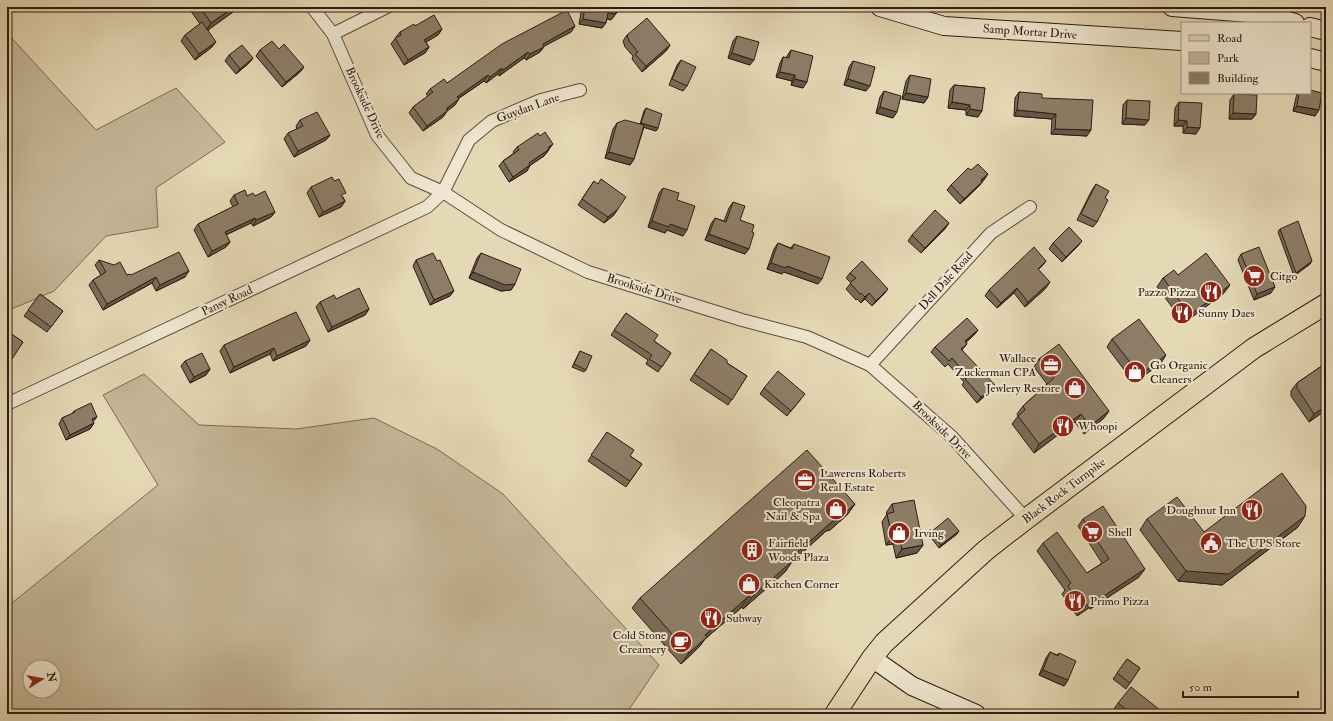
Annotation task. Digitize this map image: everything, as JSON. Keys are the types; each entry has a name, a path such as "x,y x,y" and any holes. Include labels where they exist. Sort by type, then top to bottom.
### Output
{"main road":[{"name":"Samp Mortar Drive","path":"880,7 944,26 1181,42"},
{"path":"1172,7 1262,14 1291,22"},
{"path":"1311,27 1326,31"},
{"path":"1311,58 1326,62"},
{"name":"Black Rock Turnpike","path":"835,714 872,658 884,643 986,550 1026,518 1254,348 1326,304"},
{"path":"872,658 912,686 976,714"}],"street":[{"name":"Brookside Drive","path":"312,7 333,34 377,135 411,178 443,192 501,230 588,272 742,320 807,337 870,365 952,437 1026,518"},
{"path":"333,34 387,7"},
{"name":"Guydan Lane","path":"443,192 469,140 492,121 541,100 580,90"},
{"name":"Pansy Road","path":"7,404 427,207 443,192"},
{"name":"Dell Dale Road","path":"870,365 991,233 1030,207"}],"green space":[{"path":"7,33 96,130 176,88 225,142 156,188 158,227 106,236 54,291 7,311"},
{"path":"144,374 199,425 296,429 374,418 437,449 503,494 659,665 626,714 7,714 7,607 158,485 103,395"}],"building":[{"path":"200,7 234,7 211,23"},
{"path":"585,7 620,7 615,14 608,13 606,23 583,19"},
{"path":"567,10 575,26 543,44 544,47 530,54 528,52 503,70 502,68 490,77 488,75 457,97 459,99 447,108 447,111 427,126 413,107 433,92 430,89 444,79 447,83 502,44"},
{"path":"434,15 442,29 424,40 429,47 408,60 395,38 401,35 400,32 414,24 415,26"},
{"path":"647,18 670,45 646,66 635,54 638,52 629,41 627,35"},
{"path":"202,22 216,42 199,54 185,35"},
{"path":"737,36 759,42 754,60 732,53"},
{"path":"272,41 279,49 284,44 304,67 286,82 260,50"},
{"path":"242,45 253,58 240,69 229,55"},
{"path":"791,50 813,56 807,82 795,79 795,75 780,72 783,57 789,58"},
{"path":"681,60 696,67 687,86 672,79"},
{"path":"853,61 875,67 870,86 848,79"},
{"path":"910,75 931,79 928,97 906,93"},
{"path":"954,85 985,88 982,111 970,109 970,105 952,102"},
{"path":"1311,90 1322,93 1319,110 1297,106 1299,94 1311,94"},
{"path":"884,91 901,96 897,112 880,107"},
{"path":"1019,92 1042,94 1042,98 1093,100 1091,130 1055,129 1056,114 1017,110"},
{"path":"1234,94 1257,95 1256,114 1233,113"},
{"path":"1127,100 1150,101 1149,120 1126,118"},
{"path":"1179,102 1202,103 1200,128 1187,127 1187,121 1178,120"},
{"path":"646,108 662,114 658,128 641,123"},
{"path":"317,112 330,135 298,151 288,133 303,126 300,120"},
{"path":"625,120 644,125 634,159 609,152 617,123"},
{"path":"545,132 553,144 548,150 529,163 530,165 513,177 503,161 519,150 517,147 538,133 540,136"},
{"path":"978,164 988,174 981,180 982,182 964,199 951,185 968,168 971,170"},
{"path":"332,177 334,181 339,179 346,193 341,195 345,201 323,212 311,187"},
{"path":"601,179 626,197 618,209 608,217 582,199 594,181 598,184"},
{"path":"1096,184 1109,191 1105,198 1108,200 1097,222 1081,214"},
{"path":"663,188 679,193 677,200 695,206 687,230 670,224 669,227 652,221"},
{"path":"245,190 247,196 253,193 255,196 265,191 275,212 256,220 255,218 225,232 230,242 212,251 198,224 238,204 234,195"},
{"path":"733,202 745,206 740,220 754,225 752,232 754,233 749,249 709,234 715,218 726,222"},
{"path":"935,210 949,223 925,248 912,235"},
{"name":"Citgo","path":"1298,221 1312,261 1296,273 1280,229"},
{"path":"1069,227 1082,241 1066,257 1053,243"},
{"path":"778,243 792,249 794,244 830,257 822,279 787,266 786,268 771,263"},
{"path":"1034,247 1046,261 1038,269 1050,282 1028,302 1017,288 1001,303 989,290"},
{"name":"Citgo","path":"1259,247 1275,287 1257,294 1241,254"},
{"path":"179,252 189,271 160,285 156,277 107,304 93,280 106,272 99,260 114,265 120,262 127,275 131,275"},
{"path":"433,253 437,261 440,260 454,291 434,300 416,260"},
{"path":"481,253 521,269 515,284 505,285 473,272"},
{"path":"1206,253 1230,285 1190,315 1163,278 1174,270 1178,275"},
{"path":"862,261 888,289 876,301 869,293 865,297 861,293 860,294 850,283 856,278 850,273"},
{"path":"359,288 369,309 332,327 320,302 334,295 336,299"},
{"path":"40,294 63,311 51,327 28,310"},
{"path":"296,312 310,340 277,356 274,348 234,367 224,345"},
{"path":"626,313 658,335 654,341 671,353 662,367 649,359 652,355 614,330"},
{"path":"967,318 978,330 965,341 967,344 961,349 995,385 981,397 965,379 968,377 952,358 949,361 935,347"},
{"path":"1139,319 1166,355 1140,375 1112,339"},
{"path":"7,331 23,342 12,359 7,355"},
{"path":"1059,344 1109,411 1090,426 1081,414 1039,444 1018,416 1025,410 1023,406 1054,378 1039,359"},
{"path":"711,349 727,360 727,363 747,376 732,400 694,374"},
{"path":"580,351 592,356 586,370 574,364"},
{"path":"202,353 210,369 194,377 185,361"},
{"path":"1326,363 1326,406 1314,414 1297,388 1297,383"},
{"path":"778,371 805,394 791,411 764,388"},
{"path":"91,403 97,417 92,419 94,423 70,435 62,418"},
{"path":"607,432 634,450 630,456 642,464 630,481 591,455"},
{"name":"Fairfield Woods Plaza","path":"807,450 855,504 837,520 834,520 792,557 792,561 751,598 749,596 705,635 707,637 689,653 640,598"},
{"path":"1282,473 1306,506 1305,516 1229,574 1186,571 1147,519 1177,497 1204,532"},
{"name":"Irving","path":"914,500 923,545 902,549 899,536 892,537 887,514 894,512 892,504"},
{"path":"1103,506 1145,569 1096,601 1095,600 1082,608 1068,586 1071,583 1043,543 1057,532 1087,573 1109,559 1083,519"},
{"name":"Irving","path":"948,518 959,531 941,545 931,532"},
{"path":"1050,652 1058,656 1059,653 1076,661 1068,680 1043,670"},
{"path":"1127,659 1140,668 1130,683 1117,673"},
{"path":"1131,687 1165,714 1132,714 1118,703"}],"place":[{"name":"Citgo","path":"1254,276"},
{"name":"Pazzo Pizza","path":"1211,292"},
{"name":"Sunny Daes","path":"1182,313"},
{"name":"Wallace Zuckerman CPA","path":"1051,365"},
{"name":"Go Organic Cleaners","path":"1135,372"},
{"name":"Jewlery Restore","path":"1075,388"},
{"name":"Whoopi","path":"1063,426"},
{"name":"Lawerens Roberts Real Estate","path":"805,480"},
{"name":"Cleopatra Nail & Spa","path":"836,509"},
{"name":"Doughnut Inn","path":"1252,510"},
{"name":"Shell","path":"1092,532"},
{"name":"Irving","path":"899,533"},
{"name":"The UPS Store","path":"1211,543"},
{"name":"Fairfield Woods Plaza","path":"752,550"},
{"name":"Kitchen Corner","path":"749,584"},
{"name":"Primo Pizza","path":"1075,601"},
{"name":"Subway","path":"711,618"},
{"name":"Cold Stone Creamery","path":"681,642"}]}
